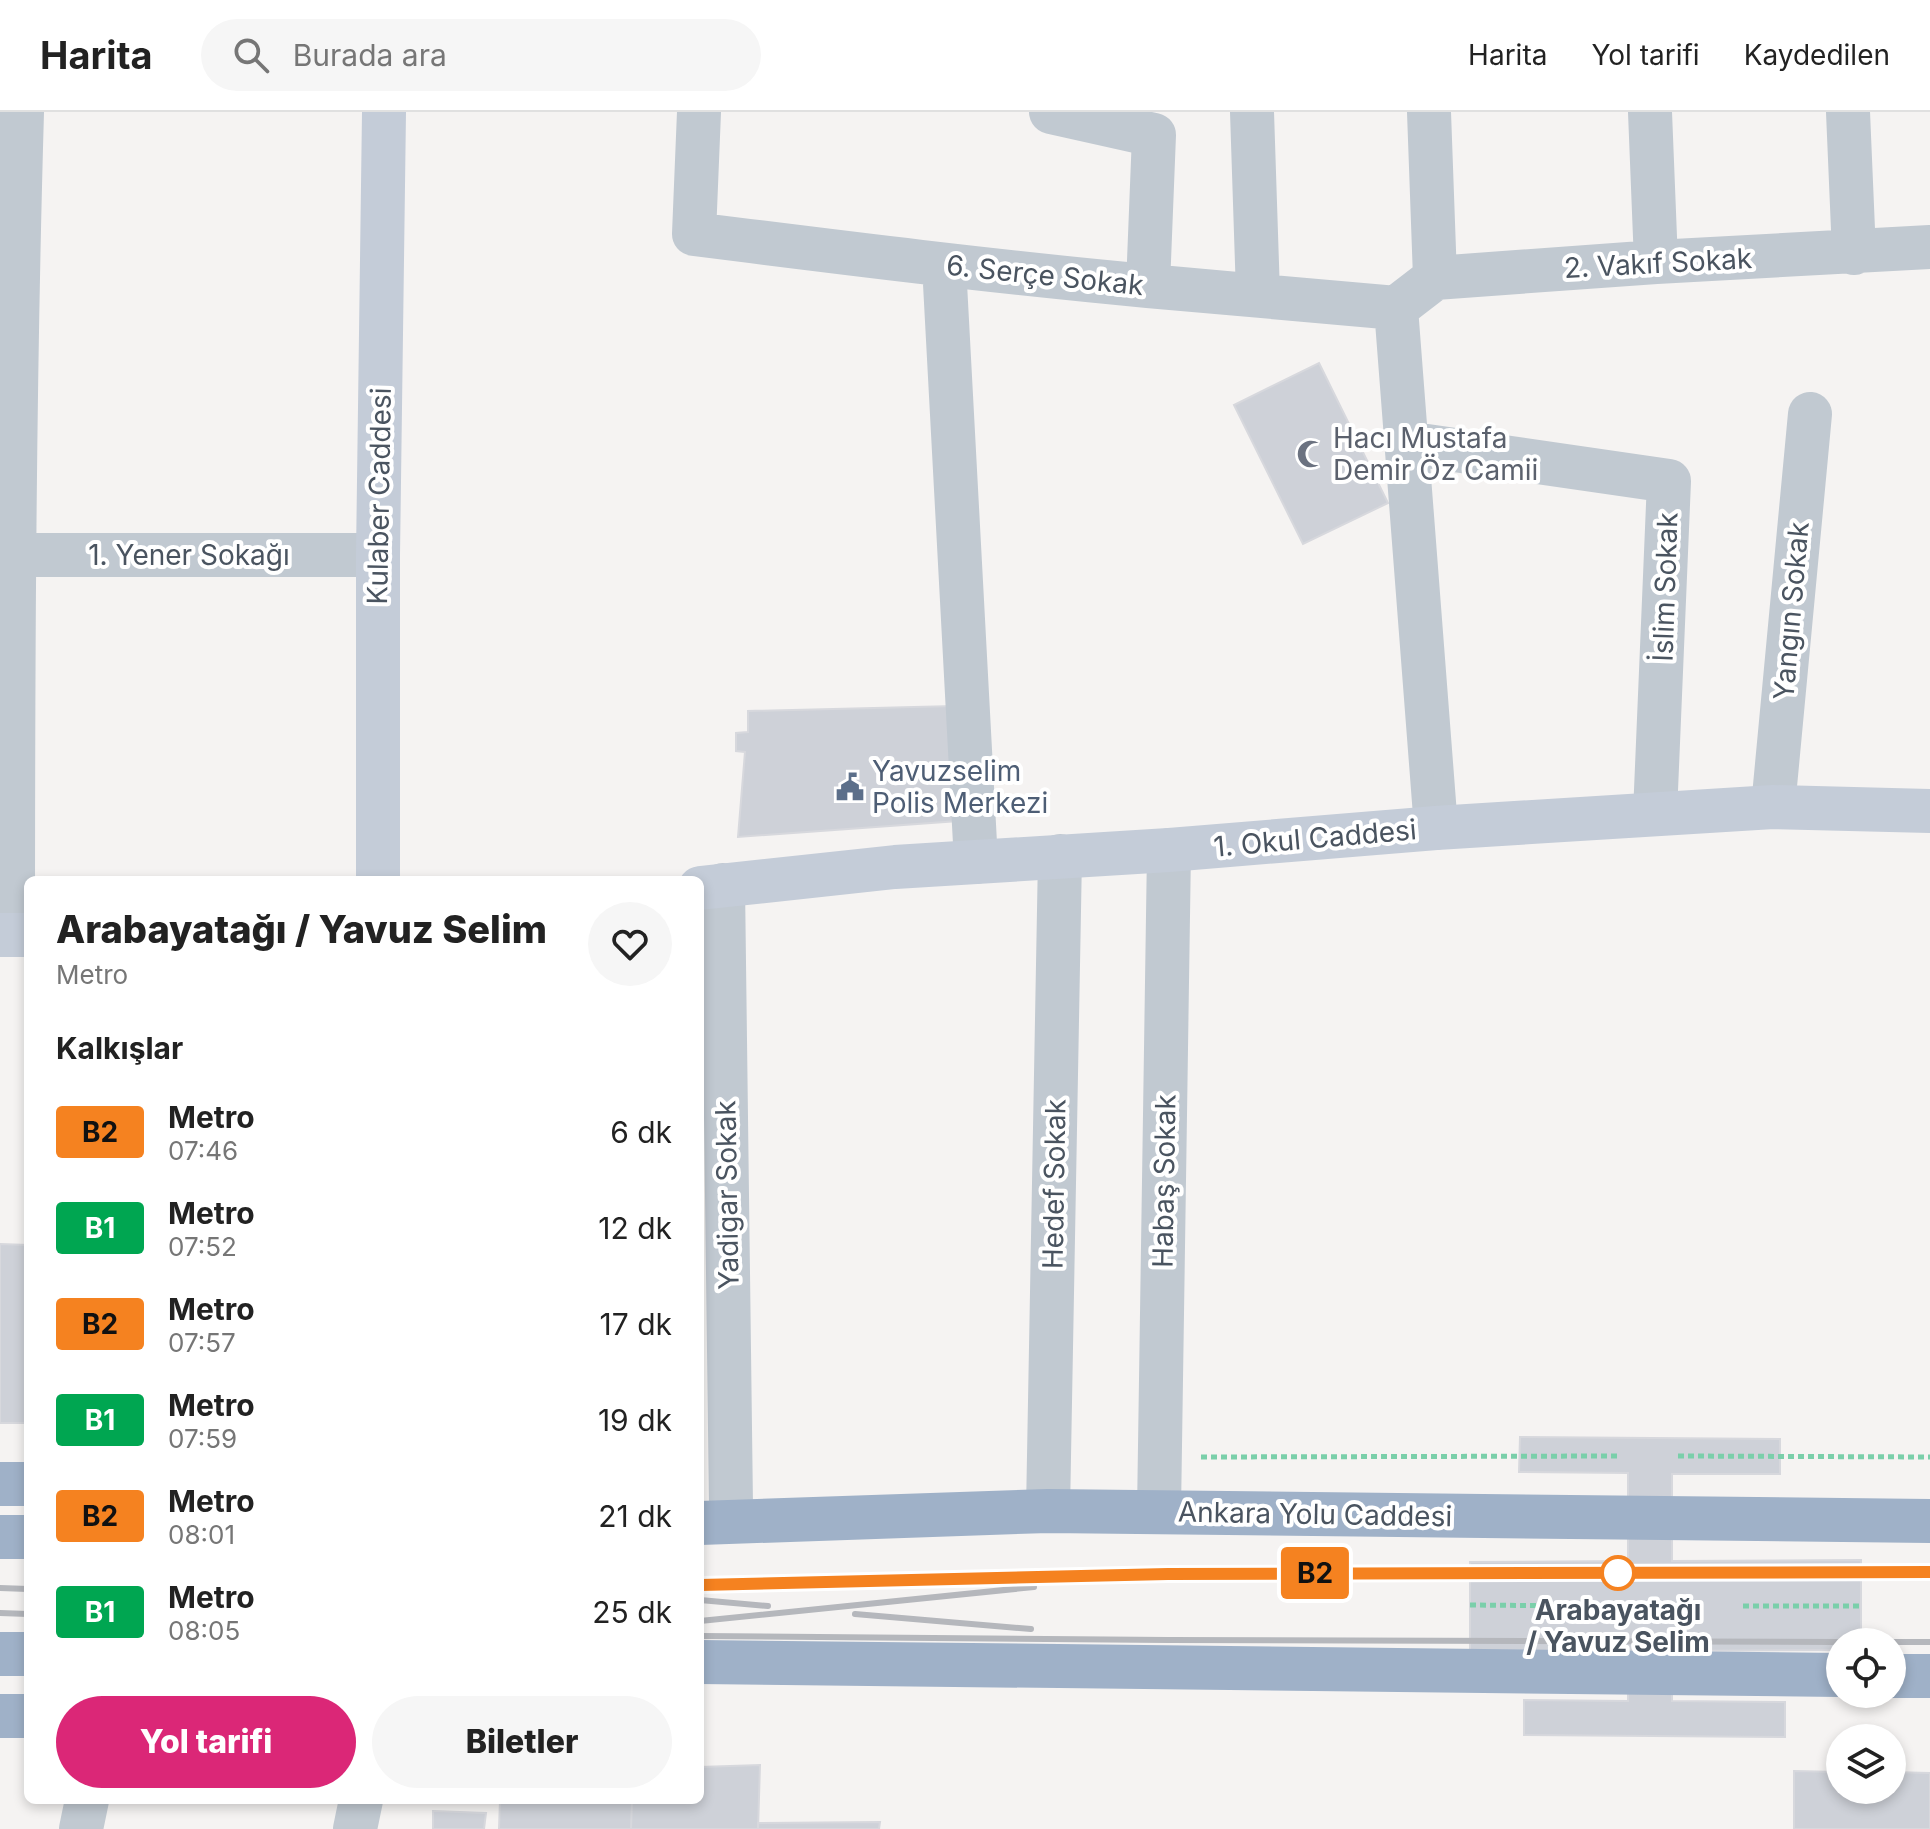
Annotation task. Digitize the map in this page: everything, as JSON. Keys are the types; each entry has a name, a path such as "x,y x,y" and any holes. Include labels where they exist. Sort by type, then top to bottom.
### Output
{"highway":[{"path":"0,1484 24,1484"},
{"name":"Ankara Yolu Caddesi","path":"710,1510 1930,1521"},
{"path":"0,1537 24,1537"},
{"path":"0,1654 24,1654"},
{"path":"704,1662 1826,1675"},
{"path":"1906,1676 1930,1676"},
{"path":"0,1716 24,1716"}],"main road":[{"name":"Kulaber Caddesi","path":"378,876 378,555 384,112"},
{"name":"1. Okul Caddesi","path":"712,886 895,867 1655,814 1773,807 1930,811"}],"street":[{"path":"14,935 6,555 8,279 22,112"},
{"name":"6. Serçe Sokak","path":"699,112 694,234 944,265 1396,308"},
{"path":"1051,112 1154,135 1148,286"},
{"path":"1252,112 1258,294"},
{"path":"1429,112 1435,278 1396,308 1436,828"},
{"path":"1650,112 1656,262"},
{"path":"1848,112 1854,253"},
{"name":"2. Vakıf Sokak","path":"1435,278 1930,247"},
{"path":"944,265 976,862"},
{"name":"Yangın Sokak","path":"1773,807 1810,414"},
{"name":"İslim Sokak","path":"1406,443 1669,481 1655,814"},
{"name":"1. Yener Sokağı","path":"6,555 378,555"},
{"name":"Habaş Sokak","path":"1159,1512 1169,850"},
{"name":"Hedef Sokak","path":"1048,1511 1060,856"},
{"name":"Yadigar Sokak","path":"710,1510 712,886"},
{"path":"81,1829 86,1804"},
{"path":"355,1829 360,1804"}],"path":[{"path":"1160,1457 1617,1456"},
{"path":"1678,1456 1930,1457"},
{"path":"1470,1605 1581,1606"},
{"path":"1743,1606 1861,1606"}],"building":[{"name":"Hacı Mustafa Demir Öz Camii","path":"1319,363 1388,503 1303,544 1234,405"},
{"name":"Yavuzselim Polis Merkezi","path":"954,706 958,821 738,837 745,752 736,751 736,733 748,732 748,711"},
{"path":"0,1244 24,1245 24,1423 0,1423"},
{"path":"1520,1437 1780,1439 1780,1474 1672,1474 1672,1561 1861,1560 1861,1628 1826,1628 1826,1650 1672,1651 1672,1701 1785,1702 1785,1737 1524,1735 1524,1700 1628,1701 1628,1651 1470,1651 1470,1562 1628,1561 1628,1473 1519,1472"},
{"path":"760,1765 758,1829 631,1829 632,1804 704,1804 704,1767"},
{"path":"1794,1771 1826,1772 1826,1804 1906,1804 1906,1772 1930,1773 1930,1829 1794,1829"},
{"path":"500,1804 632,1804 631,1829 499,1829"},
{"path":"433,1811 486,1813 484,1829 433,1829"},
{"path":"880,1822 879,1829 758,1829 758,1823"}],"railway":[{"path":"704,1585 1168,1574 1930,1572"},
{"path":"704,1621 1034,1587"},
{"path":"0,1588 24,1589"},
{"path":"704,1600 768,1606"},
{"path":"0,1613 24,1614"},
{"path":"855,1614 1031,1629"},
{"path":"704,1636 1826,1642"},
{"path":"1906,1642 1930,1642"}],"metro line":[{"name":"B2","path":"704,1585 1168,1574 1930,1572"}],"place":[{"name":"Hacı Mustafa Demir Öz Camii","path":"1311,454"},
{"name":"Yavuzselim Polis Merkezi","path":"850,787"},
{"name":"Arabayatağı / Yavuz Selim","path":"1618,1573"}]}
